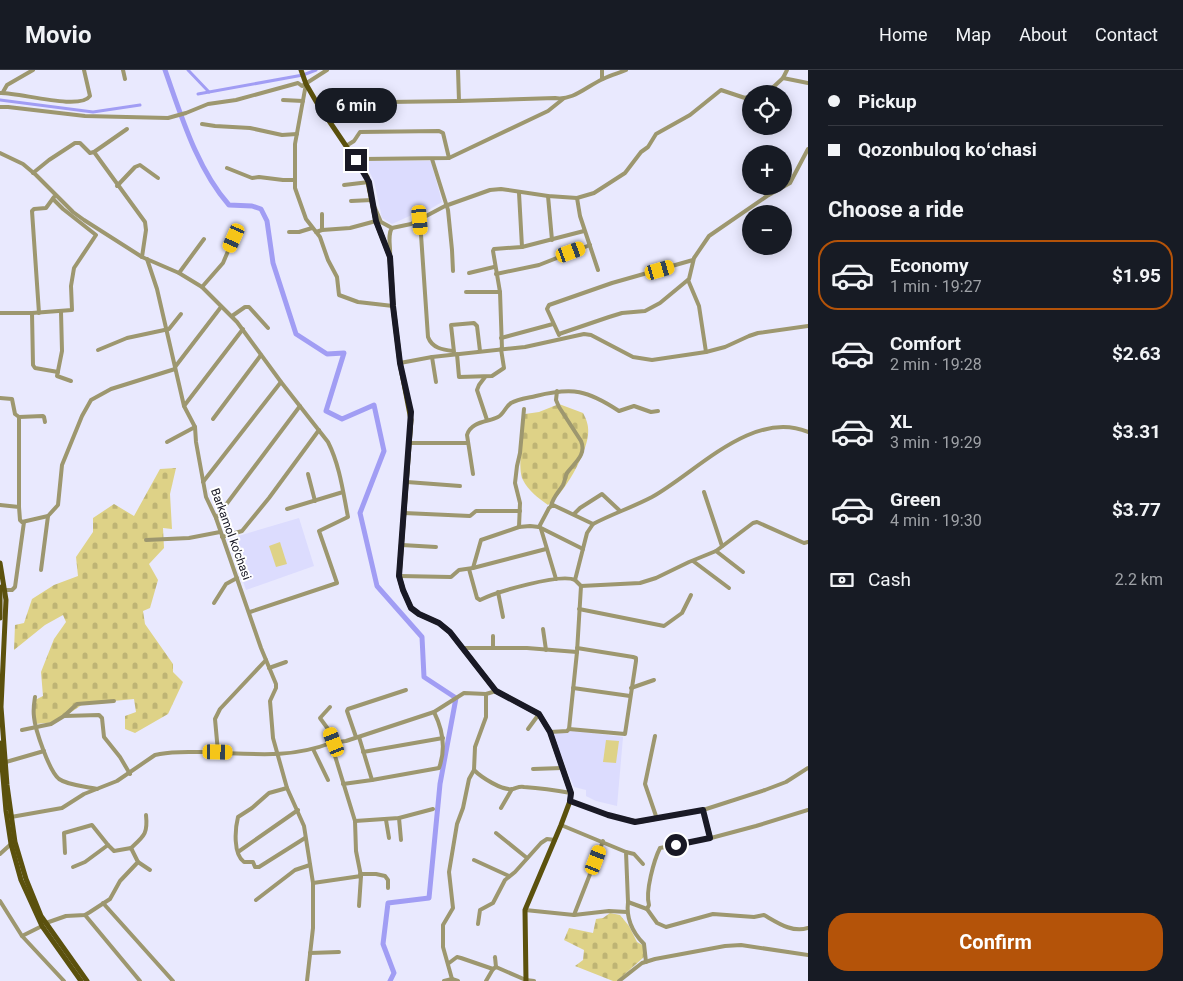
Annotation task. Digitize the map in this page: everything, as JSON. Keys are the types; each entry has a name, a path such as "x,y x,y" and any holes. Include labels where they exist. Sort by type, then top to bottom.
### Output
{"main road":[{"path":"301,71 317,103 369,182 376,221 390,257 393,306 400,363 411,412 399,576 403,590 411,608 419,614 439,623 450,632 496,691 539,714 550,732 571,793 561,825 525,910 526,980"},
{"path":"0,564 2,589 0,618"},
{"path":"2,589 6,600 1,707 2,786 11,844 21,880 44,924 79,980"},
{"path":"0,743 15,842 26,879 44,924 87,981"}],"street":[{"path":"1,92 7,85 33,70"},
{"path":"1,92 73,102 87,100 90,96 84,70"},
{"path":"123,70 125,79"},
{"path":"0,107 92,117 168,118 208,104 236,100 298,84 302,86 305,82 326,70"},
{"path":"458,70 459,102"},
{"path":"602,70 602,79"},
{"path":"356,160 449,158 528,122 548,111 563,99 602,79 626,70"},
{"path":"776,85 783,78 787,70"},
{"path":"783,78 808,83"},
{"path":"305,82 297,134 294,188 306,219 323,243 328,260 337,277 339,294 358,302 393,306"},
{"path":"351,201 373,202 381,222 392,228 401,227 420,220 445,206 490,190 501,189 518,193 578,198 594,194 625,173 641,152 648,147 656,134 690,115 721,90 742,97"},
{"path":"317,103 563,99"},
{"path":"283,100 302,101"},
{"path":"202,124 250,128 282,136 297,134"},
{"path":"33,173 75,143 80,142 90,153 94,152 127,129"},
{"path":"346,146 354,141 360,132 440,131 443,133 449,158"},
{"path":"559,334 622,313 645,311 653,308 688,280 694,260 702,246 714,232 767,196 790,183 808,149"},
{"path":"94,152 145,222 146,230 142,257"},
{"path":"0,153 23,164 69,214 96,235 74,268 71,286 72,310 38,313 0,312"},
{"path":"432,159 445,206 448,210 453,271"},
{"path":"117,186 135,167 140,165 158,178"},
{"path":"227,168 252,178 294,180"},
{"path":"344,185 369,182"},
{"path":"518,193 522,247"},
{"path":"548,196 552,240"},
{"path":"54,197 84,220 142,257 179,273 202,287 243,329 280,382 319,430 334,454 344,492 348,518 319,531 339,589"},
{"path":"38,313 32,211 34,209 46,208 54,197"},
{"path":"578,198 580,216 598,270"},
{"path":"322,214 322,230"},
{"path":"420,220 428,338 436,346 455,353"},
{"path":"289,232 350,228 376,221"},
{"path":"390,257 390,232 392,228"},
{"path":"480,351 477,326 474,323 450,325 460,377 485,378 496,375 504,368 501,349 500,292 492,254 494,249 522,247 584,230"},
{"path":"202,287 223,263 234,238"},
{"path":"179,273 204,239"},
{"path":"496,274 539,265 590,246"},
{"name":"Barkamol ko'chasi","path":"147,259 157,289 184,406 195,427 206,497 216,518 276,684 270,701 273,738 287,788 304,826 313,883 307,981"},
{"path":"561,340 546,308 549,305 612,283 694,260"},
{"path":"469,273 494,267"},
{"path":"688,280 697,300 706,352"},
{"path":"466,292 500,292"},
{"path":"232,316 245,307 250,307 268,328"},
{"path":"24,522 48,516 58,505 62,465 82,416 91,400 112,389 175,368 221,308"},
{"path":"61,312 62,351 58,377 71,380"},
{"path":"32,313 33,366 58,372"},
{"path":"98,350 127,338 166,330 173,326 181,314"},
{"path":"501,338 554,324"},
{"path":"400,363 455,353 525,347 584,334 591,334 620,350 645,360 662,359 725,347 758,333 808,326"},
{"path":"184,406 243,329"},
{"path":"213,419 261,355"},
{"path":"432,357 436,382"},
{"path":"485,378 479,385 478,390 487,420"},
{"path":"203,482 280,382"},
{"path":"556,391 557,403 582,441 584,448 581,456 552,500 540,528 556,579"},
{"path":"473,474 468,431 487,420 500,416 511,403 556,391 579,391 610,404 619,411 634,406 650,412 658,412"},
{"path":"0,398 12,399 15,414 19,417 43,416 45,422"},
{"path":"216,518 300,406"},
{"path":"519,527 520,503 515,483 524,409"},
{"path":"19,417 19,507 20,520 24,522"},
{"path":"167,442 195,427"},
{"path":"575,580 587,532 593,524 652,497 727,447 752,433 776,427 796,428 808,432"},
{"path":"222,537 242,531 319,430"},
{"path":"410,443 468,443"},
{"path":"308,474 315,500"},
{"path":"407,482 460,486"},
{"path":"288,509 344,492"},
{"path":"704,492 722,546"},
{"path":"574,514 602,494 620,510"},
{"path":"0,505 19,507"},
{"path":"551,506 556,506 593,524"},
{"path":"404,513 470,516 476,511 520,511"},
{"path":"41,570 48,516"},
{"path":"2,589 12,590 15,588 24,522"},
{"path":"581,586 640,583 656,578 716,551 757,522 804,543 808,542"},
{"path":"569,729 581,586 575,580 556,579 498,592 480,600 477,599 471,569 481,540 519,527 540,528 583,549"},
{"path":"146,540 188,538 220,532"},
{"path":"402,545 436,547"},
{"path":"399,576 452,577 456,571 471,569 546,549"},
{"path":"716,551 743,572"},
{"path":"693,561 729,588"},
{"path":"214,603 226,584 237,578"},
{"path":"250,612 337,582"},
{"path":"498,592 503,617"},
{"path":"580,609 664,626 682,613 691,595"},
{"path":"543,629 546,650"},
{"path":"492,636 493,648"},
{"path":"464,648 577,650 636,658 625,734 569,729 567,731 550,732"},
{"path":"218,752 215,719 220,709 266,660"},
{"path":"269,668 286,662"},
{"path":"631,688 654,680"},
{"path":"573,688 630,696"},
{"path":"372,780 347,711 348,709 406,690"},
{"path":"11,817 62,808 84,794 130,774 155,755 167,752 218,752 277,755 313,749 434,712 460,695 468,693 486,694 496,691"},
{"path":"452,979 449,963 445,955 442,935 444,921 453,908 449,872 457,824 463,808 469,779 474,770 475,747 486,717 486,694"},
{"path":"35,697 36,726 44,751 58,778 66,782 97,789"},
{"path":"22,730 52,724 77,704 114,701"},
{"path":"330,707 320,718 328,729 355,821 356,851 360,875 359,906"},
{"path":"343,784 437,769 440,766 444,745 440,725 434,712"},
{"path":"64,716 95,714 101,716 104,737 120,757 130,774"},
{"path":"528,729 539,714"},
{"path":"655,736 645,784 657,819"},
{"path":"363,752 443,738"},
{"path":"313,749 328,780"},
{"path":"2,762 44,751"},
{"path":"533,770 562,768"},
{"path":"570,801 608,815 635,822 657,819 703,810 779,785 808,768"},
{"path":"474,770 481,777 496,785 512,789 521,786 571,793"},
{"path":"287,788 269,793 238,817 238,852 242,862 253,862 259,867 305,838"},
{"path":"501,808 512,789"},
{"path":"355,821 386,820 433,809"},
{"path":"238,852 298,810"},
{"path":"703,810 710,838"},
{"path":"647,909 650,905 647,898 648,890 660,848 710,838 808,810"},
{"path":"65,853 64,833 90,825 95,826 108,846 117,852 131,848 145,834 147,828 146,815"},
{"path":"399,818 401,840"},
{"path":"386,820 389,838"},
{"path":"561,825 634,854 643,864"},
{"path":"496,833 527,858"},
{"path":"478,924 480,910 493,903 505,880 541,843 547,839 554,840"},
{"path":"574,915 603,841"},
{"path":"0,854 11,844"},
{"path":"73,867 85,862 108,846"},
{"path":"131,848 138,862 150,870"},
{"path":"626,852 627,912 636,936 644,944 646,962"},
{"path":"474,860 509,876"},
{"path":"22,936 44,924 66,916 85,915 112,895 120,881 138,862"},
{"path":"256,900 295,870 310,865"},
{"path":"313,883 376,874 385,876 388,880 388,888"},
{"path":"0,901 22,936 64,981"},
{"path":"104,902 173,981"},
{"path":"628,902 647,909 657,922 666,927 712,914 754,917 764,915 794,930 808,928"},
{"path":"525,910 574,915 609,911 627,912"},
{"path":"85,915 140,981"},
{"path":"619,981 633,969 646,962 725,946 741,945 808,955"},
{"path":"310,953 339,952"},
{"path":"449,963 457,957 534,981"},
{"path":"486,981 495,968 495,957"},
{"path":"444,981 452,979 458,981"}],"shaded area":[{"path":"364,161 431,161 442,202 420,215 414,214 392,224 382,218 374,181"},
{"path":"299,518 314,566 246,590 228,539"},
{"path":"569,730 623,737 617,806 596,801 586,796 586,790 574,787 551,731"}],"green space":[{"path":"559,404 583,413 586,418 588,435 579,463 561,492 548,505 534,494 521,475 522,438 525,414 539,412"},
{"path":"176,468 170,494 172,529 163,528 164,548 149,564 158,580 150,608 143,611 145,624 173,664 173,672 183,682 168,714 135,733 125,729 125,716 136,712 134,699 83,704 57,722 35,724 33,701 43,696 41,672 54,639 66,622 63,615 45,625 14,650 15,625 24,623 32,599 54,585 78,576 76,557 93,532 93,518 114,504 134,516 160,469"},
{"path":"280,542 287,564 276,567 269,546"},
{"path":"606,740 619,741 616,763 603,762"},
{"path":"610,913 620,915 629,926 637,942 644,946 644,957 617,981 575,966 583,960 584,950 564,940 569,928 593,933 596,919 603,918"}],"waterway":[{"path":"165,70 191,141 218,191 229,205 252,206 261,209 267,221 273,263 296,334 327,354 344,353 326,411 342,419 374,405 384,451 360,513 377,586 422,637 424,677 456,698 440,784 429,898 388,903 383,944 394,973 390,981"},
{"path":"188,70 209,92"},
{"path":"198,94 303,75 316,70"},
{"path":"0,100 93,112 140,105"}],"route":[{"path":"356,160 369,182 376,221 389,252 400,363 411,412 399,576 407,601 411,608 419,614 439,623 450,632 496,691 535,711 542,717 550,732 571,793 570,801 620,819 635,822 703,810 710,838 676,845"}]}
